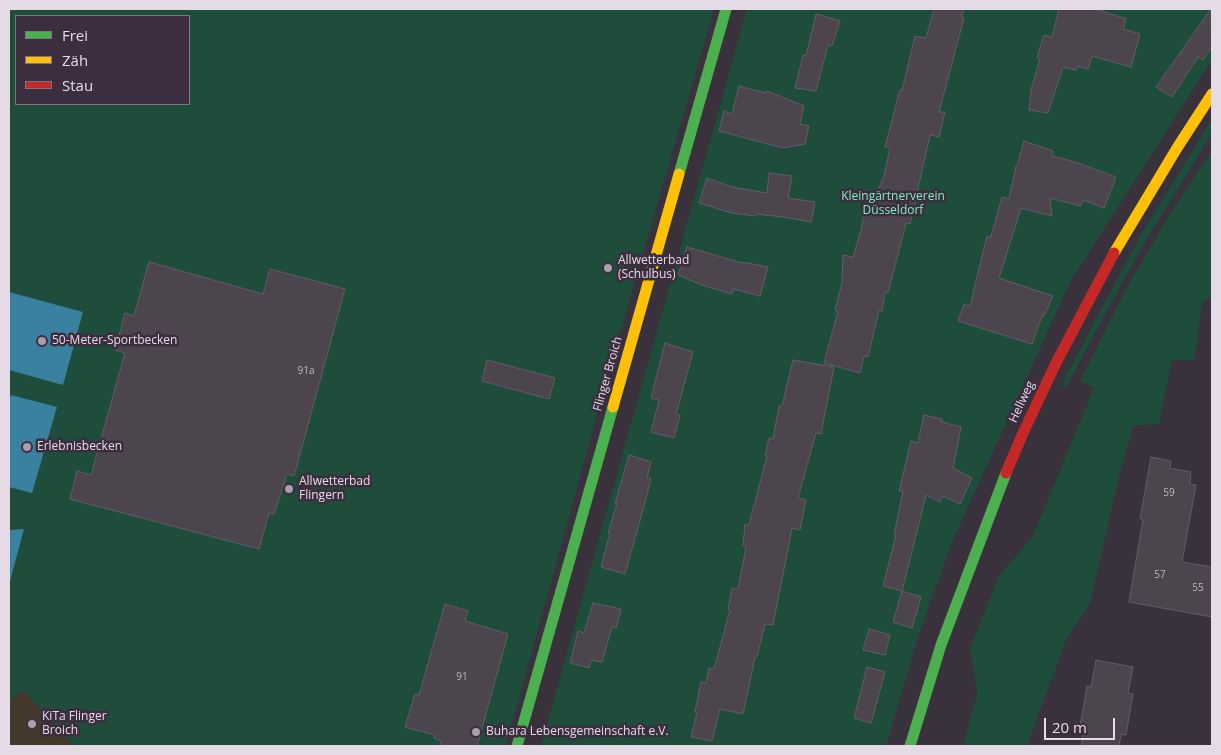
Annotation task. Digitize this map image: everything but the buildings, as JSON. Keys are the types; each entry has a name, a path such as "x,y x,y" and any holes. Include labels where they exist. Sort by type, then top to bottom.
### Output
{"street":[{"name":"Flinger Broich","path":"517,746 726,9"},
{"name":"Hellweg","path":"910,746 941,645 987,520 1023,433 1056,363 1107,266 1177,148 1212,94"}],"shaded area":[{"name":"KiTa Flinger Broich","path":"23,690 74,746 9,746 9,702"}],"green space":[{"path":"9,9 714,9 610,367 506,746 74,746 23,690 9,702"},
{"name":"Kleingärtnerverein Düsseldorf","path":"747,9 1212,9 1212,60 1070,282 952,542 917,640 886,746 541,746"},
{"path":"1212,119 1212,133 1139,252 1066,387 1061,385 1140,236"},
{"path":"1212,150 1212,297 1203,300 1194,360 1172,360 1159,424 1133,426 1120,473 1090,603 1066,640 1027,746 963,746 977,694 970,648 999,576 1033,536 1094,388 1080,381 1125,291 1168,217"}],"water":[{"name":"50-Meter-Sportbecken","path":"9,292 83,312 63,385 9,370"},
{"name":"Erlebnisbecken","path":"11,395 57,407 32,493 9,487 9,402"},
{"path":"24,529 9,585 9,530"}],"traffic: fast":[{"path":"679,174 726,9"},
{"path":"517,746 613,407"},
{"path":"910,746 941,645 1006,473"}],"traffic: slow":[{"path":"1114,253 1212,94"},
{"path":"613,407 679,174"}],"traffic: jam":[{"path":"1006,473 1056,363 1114,253"}],"place":[{"name":"Allwetterbad (Schulbus)","path":"608,268"},
{"name":"50-Meter-Sportbecken","path":"42,341"},
{"name":"Erlebnisbecken","path":"27,447"},
{"name":"Allwetterbad Flingern","path":"289,489"},
{"name":"KiTa Flinger Broich","path":"32,724"},
{"name":"Buhara Lebensgemeinschaft e.V.","path":"476,732"}]}
